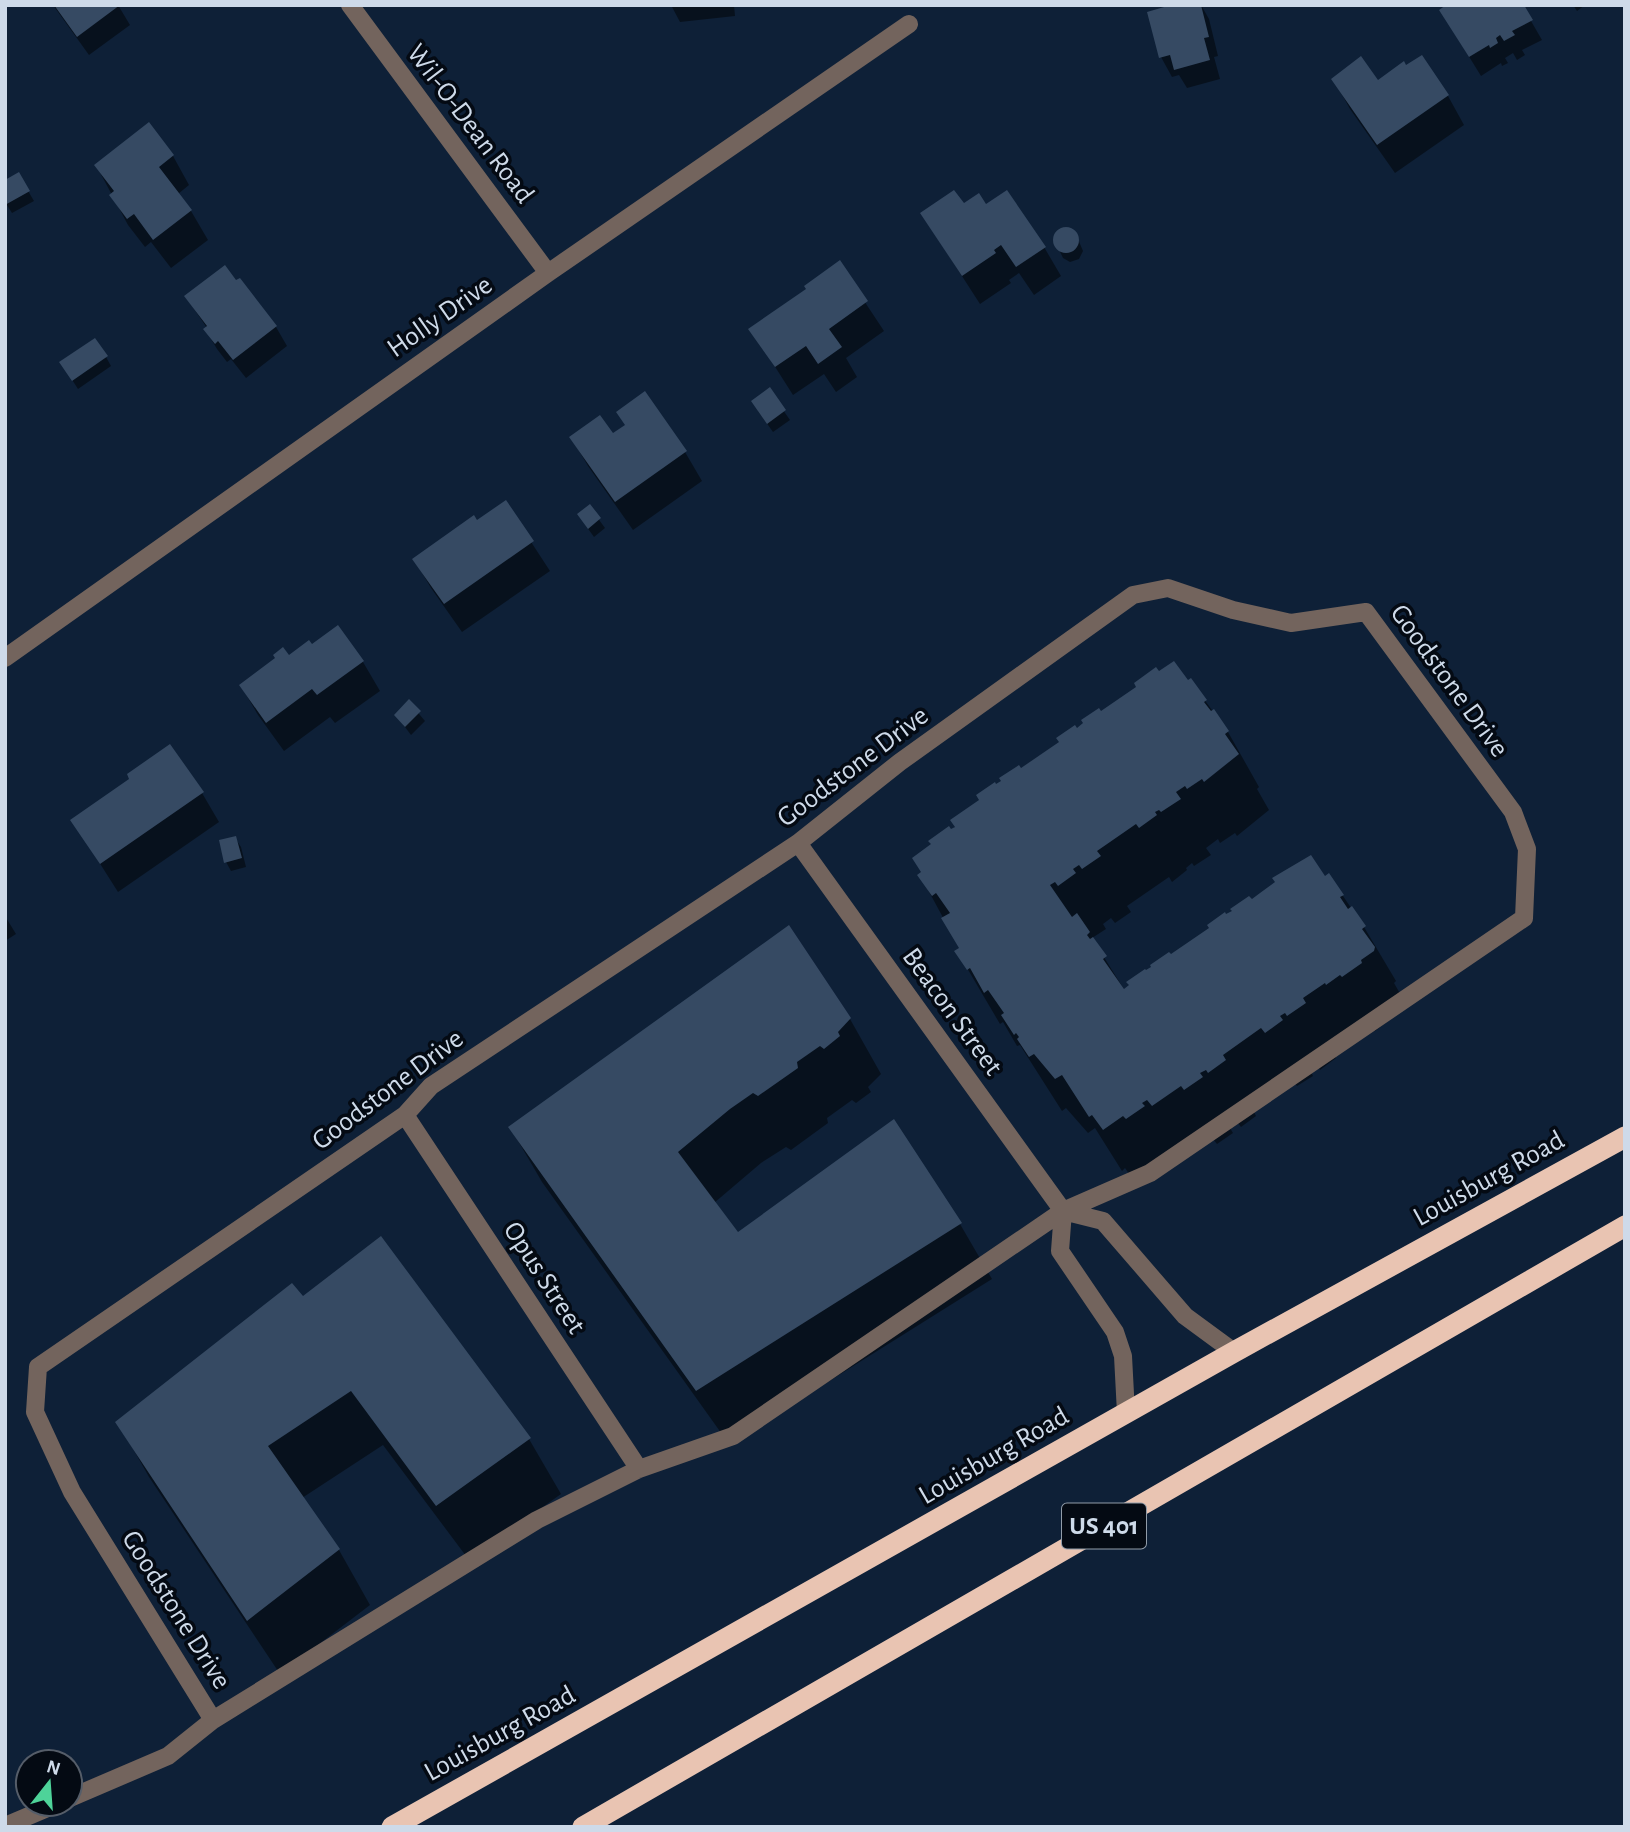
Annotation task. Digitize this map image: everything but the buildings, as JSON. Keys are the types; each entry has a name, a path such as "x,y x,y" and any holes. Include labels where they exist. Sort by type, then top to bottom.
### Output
{"highway":[{"name":"Louisburg Road","path":"392,1827 1234,1352 1625,1137"},
{"name":"US 401","path":"583,1827 1625,1226"}],"street":[{"name":"Wil-O-Dean Road","path":"349,5 548,273"},
{"name":"Holly Drive","path":"5,658 548,273 909,24"},
{"name":"Goodstone Drive","path":"84,1792 168,1756 213,1720 537,1520 639,1469 733,1436 1063,1211 1150,1173 1524,918 1527,849 1513,812 1366,612 1291,624 1233,610 1168,588 1133,595 900,762 798,843 431,1086 405,1115 38,1367 35,1412 72,1492 213,1720"},
{"name":"Beacon Street","path":"798,843 1063,1211"},
{"name":"Opus Street","path":"405,1115 639,1469"},
{"path":"1126,1413 1123,1356 1115,1332 1060,1251 1063,1211 1103,1221 1185,1316 1234,1352"},
{"path":"5,1826 24,1818"}]}
